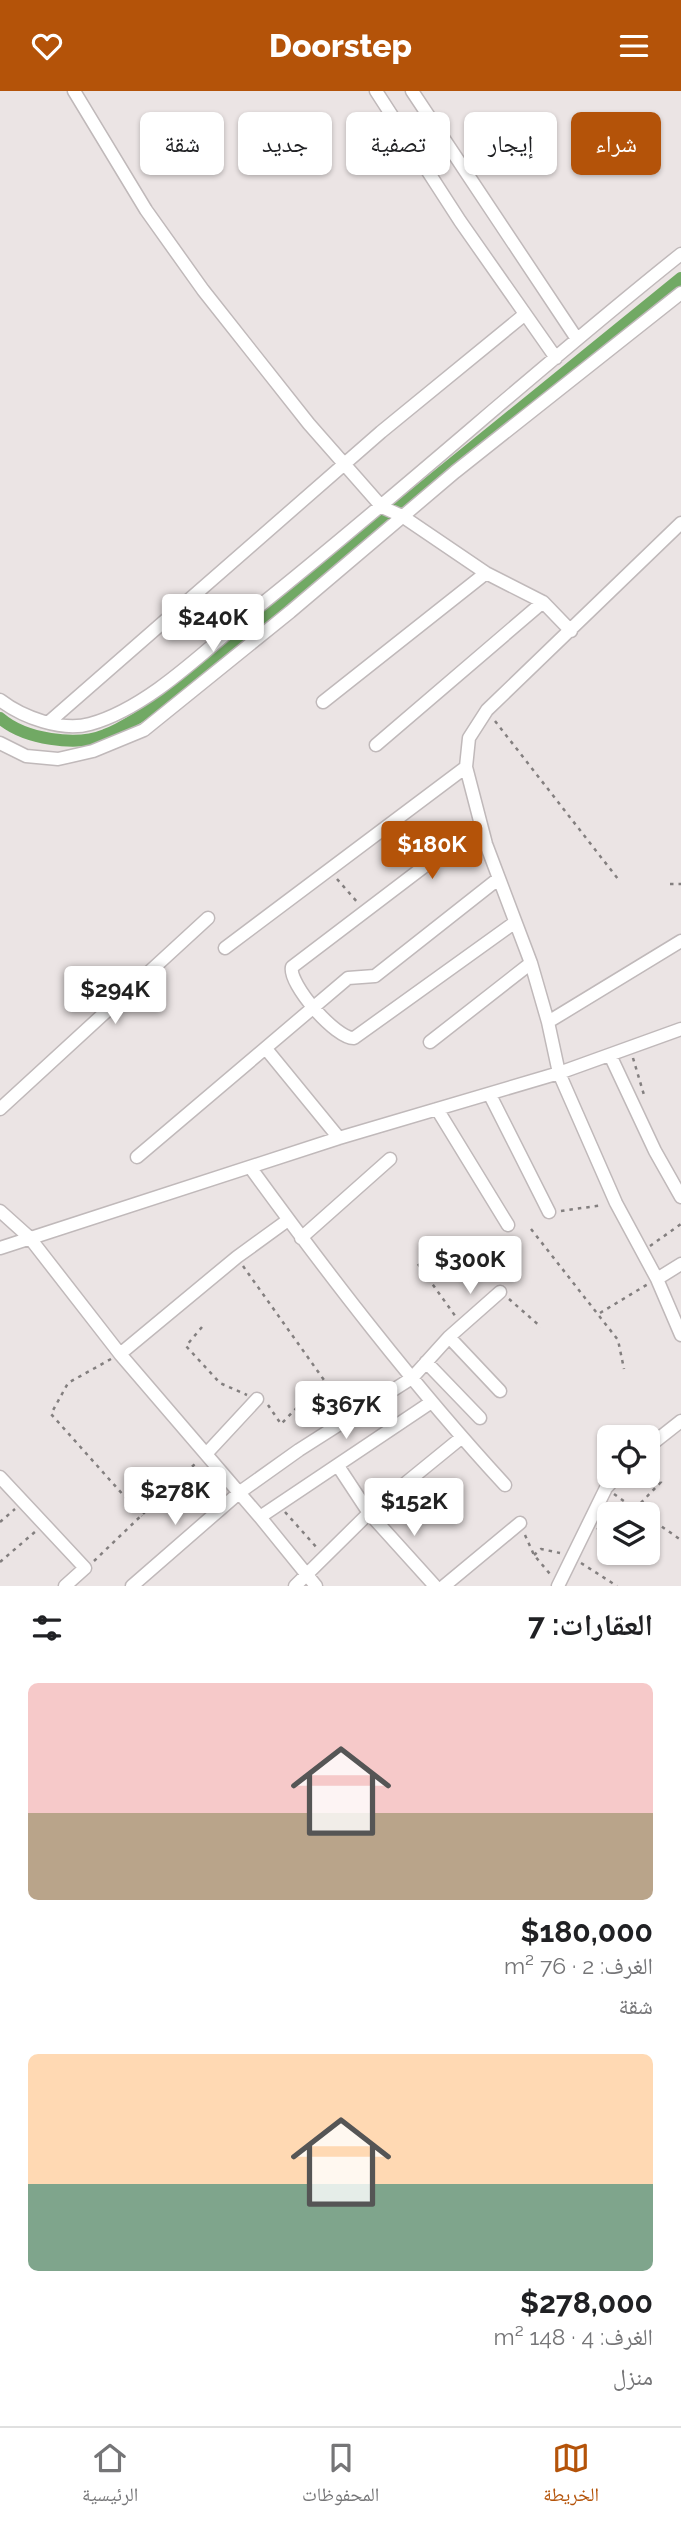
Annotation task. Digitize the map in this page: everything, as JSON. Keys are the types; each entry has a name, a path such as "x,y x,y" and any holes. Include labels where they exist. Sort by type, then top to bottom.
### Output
{"street":[{"path":"74,91 102,142 162,233 259,362 382,507 402,516 486,572 543,602 571,631"},
{"path":"376,91 524,315 556,358"},
{"path":"414,92 577,339"},
{"path":"0,700 19,712 50,722 75,726 90,724 145,698 382,507 577,339 681,254"},
{"path":"0,743 26,756 58,759 115,743 144,730 290,613 402,516 681,293"},
{"path":"50,722 454,370 524,315"},
{"path":"681,523 487,711 469,738 466,767 480,824 530,963 548,1022 559,1073 616,1203 657,1279 681,1335"},
{"path":"323,702 486,572"},
{"path":"376,745 543,602"},
{"path":"225,948 466,767"},
{"path":"480,824 290,969 301,991 315,1008 339,1034 349,1039 358,1037 514,923"},
{"path":"137,1157 352,977 370,977 380,972 498,879"},
{"path":"0,1109 208,918"},
{"path":"548,1022 681,941"},
{"path":"430,1042 530,963"},
{"path":"0,1248 340,1138 559,1073 681,1029"},
{"path":"267,1050 340,1138"},
{"path":"610,1055 655,1151 681,1197"},
{"path":"490,1095 549,1212"},
{"path":"437,1109 508,1225"},
{"path":"301,1238 390,1159"},
{"path":"250,1167 301,1238 430,1403 505,1485"},
{"path":"0,1211 29,1237 120,1354 240,1492 316,1586"},
{"path":"120,1354 237,1257 288,1220"},
{"path":"657,1279 681,1265"},
{"path":"132,1586 240,1492 412,1378 449,1337 500,1292"},
{"path":"449,1337 500,1391"},
{"path":"426,1362 480,1417"},
{"path":"205,1454 257,1399"},
{"path":"260,1517 430,1403"},
{"path":"660,1438 681,1421"},
{"path":"295,1586 369,1513 461,1438"},
{"path":"338,1466 369,1513 435,1586"},
{"path":"0,1477 85,1568 65,1586"},
{"path":"559,1586 571,1556 606,1488"},
{"path":"444,1586 520,1523"}],"path":[{"path":"487,711 618,879"},
{"path":"328,869 365,910"},
{"path":"670,884 681,884"},
{"path":"549,1212 616,1203"},
{"path":"642,1252 681,1224"},
{"path":"531,1229 599,1313 623,1351 624,1369"},
{"path":"202,1327 186,1346 220,1383 269,1406 281,1424 324,1380 237,1257"},
{"path":"418,1265 462,1325"},
{"path":"599,1313 657,1279"},
{"path":"500,1292 541,1327"},
{"path":"120,1354 68,1383 51,1413 142,1516"},
{"path":"85,1568 205,1454"},
{"path":"606,1488 625,1502"},
{"path":"642,1502 655,1488"},
{"path":"0,1522 22,1502"},
{"path":"279,1505 325,1557"},
{"path":"520,1523 534,1555 559,1586"},
{"path":"0,1562 43,1524"},
{"path":"660,1525 681,1540"},
{"path":"534,1555 541,1549 571,1556 617,1586"}],"waterway":[{"path":"0,718 36,736 80,740 110,733 144,714 681,278"}]}
